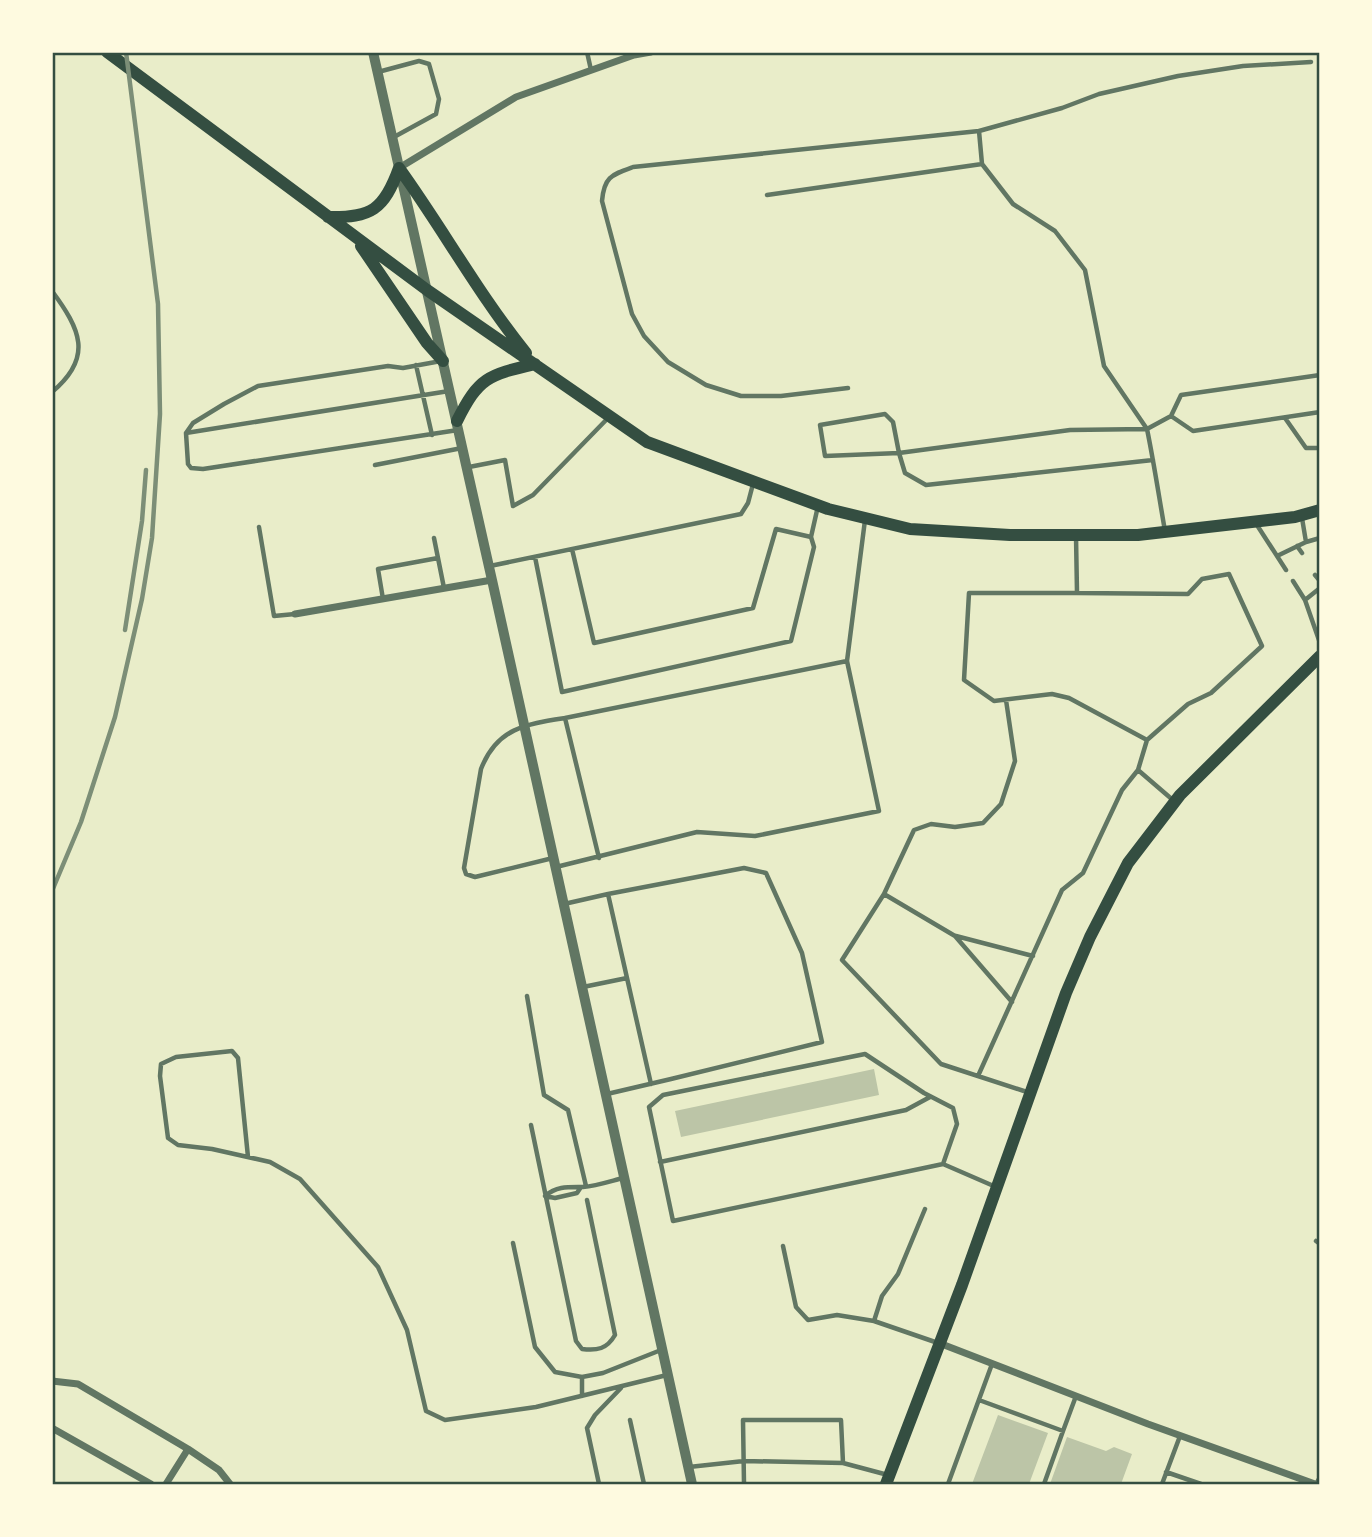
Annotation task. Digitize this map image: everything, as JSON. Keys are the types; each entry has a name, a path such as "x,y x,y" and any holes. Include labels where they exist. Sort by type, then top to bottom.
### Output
{"main road":[{"path":"107,52 427,290 647,442 818,505 910,529 1010,535 1138,535 1299,517 1320,518"},
{"path":"328,217 353,217 371,211 387,195 399,168 432,213 501,323 535,364"},
{"path":"352,234 427,343 443,360"},
{"path":"458,426 468,400 482,382 498,373 535,364"},
{"path":"1299,517 1320,510"},
{"path":"887,1480 962,1285 1066,993 1090,936 1128,863 1175,802 1320,656"}],"street":[{"path":"373,52 692,1485"},
{"path":"399,168 516,97 634,55 651,52"},
{"path":"295,614 492,580"},
{"path":"939,1343 1316,1485"},
{"path":"52,1381 78,1384 188,1449 219,1470 230,1485"},
{"path":"52,1428 151,1485"},
{"path":"166,1485 188,1449"}],"lane":[{"path":"587,52 591,71"},
{"path":"377,72 419,61 429,64 439,99 436,114 392,138"},
{"path":"848,388 781,396 741,396 706,385 668,362 644,336 632,314 602,201 603,186 612,174 633,167 979,131 1062,108 1099,94 1153,81 1243,66 1311,62"},
{"path":"979,131 982,164 1013,204 1055,231 1085,270 1104,366 1147,429 1165,532"},
{"path":"767,195 982,164"},
{"path":"52,291 64,308 80,343 74,370 52,392"},
{"path":"443,360 403,368 388,366 258,386 193,422 186,433 188,464 194,470 432,435 458,426"},
{"path":"416,365 432,435"},
{"path":"1153,460 926,485 905,473 899,453 893,422 886,414 820,425 823,453 828,457 899,453 1070,430 1147,429 1171,416 1181,395 1320,375"},
{"path":"186,433 450,391"},
{"path":"1171,416 1194,431 1320,412"},
{"path":"467,467 505,460 513,506 533,495 609,416"},
{"path":"1285,418 1306,448 1320,448"},
{"path":"375,465 463,448"},
{"path":"489,566 741,514 748,503 754,481"},
{"path":"535,557 562,692 791,641 814,547 811,537 818,505"},
{"path":"1299,517 1308,541 1313,546"},
{"path":"847,661 524,725 505,736 487,754 481,769 464,868 466,874 475,877 598,858 698,832 755,836 879,811 847,661 866,518"},
{"path":"1254,522 1286,570"},
{"path":"259,527 274,616 295,614"},
{"path":"572,549 594,643 753,608 776,529 811,537"},
{"path":"1076,535 1077,593"},
{"path":"434,538 444,588"},
{"path":"1278,556 1320,538"},
{"path":"1297,546 1302,553"},
{"path":"383,598 377,569 438,558"},
{"path":"978,1076 1062,890 1083,873 1122,790 1138,770 1147,740 1188,704 1211,692 1262,646 1228,574 1202,579 1188,594 969,593 964,680 994,701 1052,694 1061,696 1147,740"},
{"path":"1315,575 1320,581"},
{"path":"1293,581 1305,600 1320,643"},
{"path":"1305,600 1320,588"},
{"path":"1006,700 1016,761 1001,804 983,823 955,827 931,824 914,830 884,894 842,960 941,1064 1030,1093"},
{"path":"565,718 598,858"},
{"path":"1138,770 1175,802"},
{"path":"564,904 744,868 766,873 802,953 822,1042 606,1094"},
{"path":"608,894 651,1084"},
{"path":"884,894 955,936 1033,956"},
{"path":"955,936 1012,1002"},
{"path":"582,987 627,978"},
{"path":"527,996 544,1094 568,1110 583,1187"},
{"path":"248,1157 238,1058 232,1051 176,1057 161,1064 160,1076 168,1139 178,1145 270,1162 300,1179 378,1267 407,1330 426,1411 445,1420 536,1408 668,1375"},
{"path":"943,1164 957,1124 953,1108 931,1097 865,1054 663,1095 649,1107 673,1221 943,1164 997,1187"},
{"path":"660,1162 906,1111 931,1097"},
{"path":"531,1125 576,1341 582,1349 597,1351 611,1343 615,1335 587,1200"},
{"path":"545,1196 553,1189 574,1185 583,1187 624,1178"},
{"path":"545,1196 555,1198 577,1193 583,1187"},
{"path":"874,1321 882,1296 898,1273 925,1209"},
{"path":"513,1243 535,1347 555,1372 582,1377 603,1373 662,1349"},
{"path":"783,1246 796,1307 808,1320 837,1315 874,1321 939,1343"},
{"path":"948,1485 992,1364"},
{"path":"582,1377 582,1396"},
{"path":"599,1485 587,1428 595,1415 623,1386"},
{"path":"1044,1485 1076,1396"},
{"path":"979,1400 1063,1431"},
{"path":"630,1420 644,1485"},
{"path":"744,1485 743,1420 841,1420 842,1463"},
{"path":"1161,1485 1180,1436"},
{"path":"688,1468 744,1461 842,1463 887,1480"},
{"path":"1166,1472 1200,1485"},
{"path":"1316,1485 1320,1477"}],"building":[{"path":"874,1069 879,1095 681,1137 675,1111"},
{"path":"998,1415 1048,1433 1029,1484 972,1484"},
{"path":"1067,1437 1106,1451 1114,1447 1132,1454 1121,1484 1050,1484"}],"railway":[{"path":"52,891 81,822 115,717 142,599 152,538 160,414 158,304 126,52"},
{"path":"125,630 142,521 146,470"}]}
